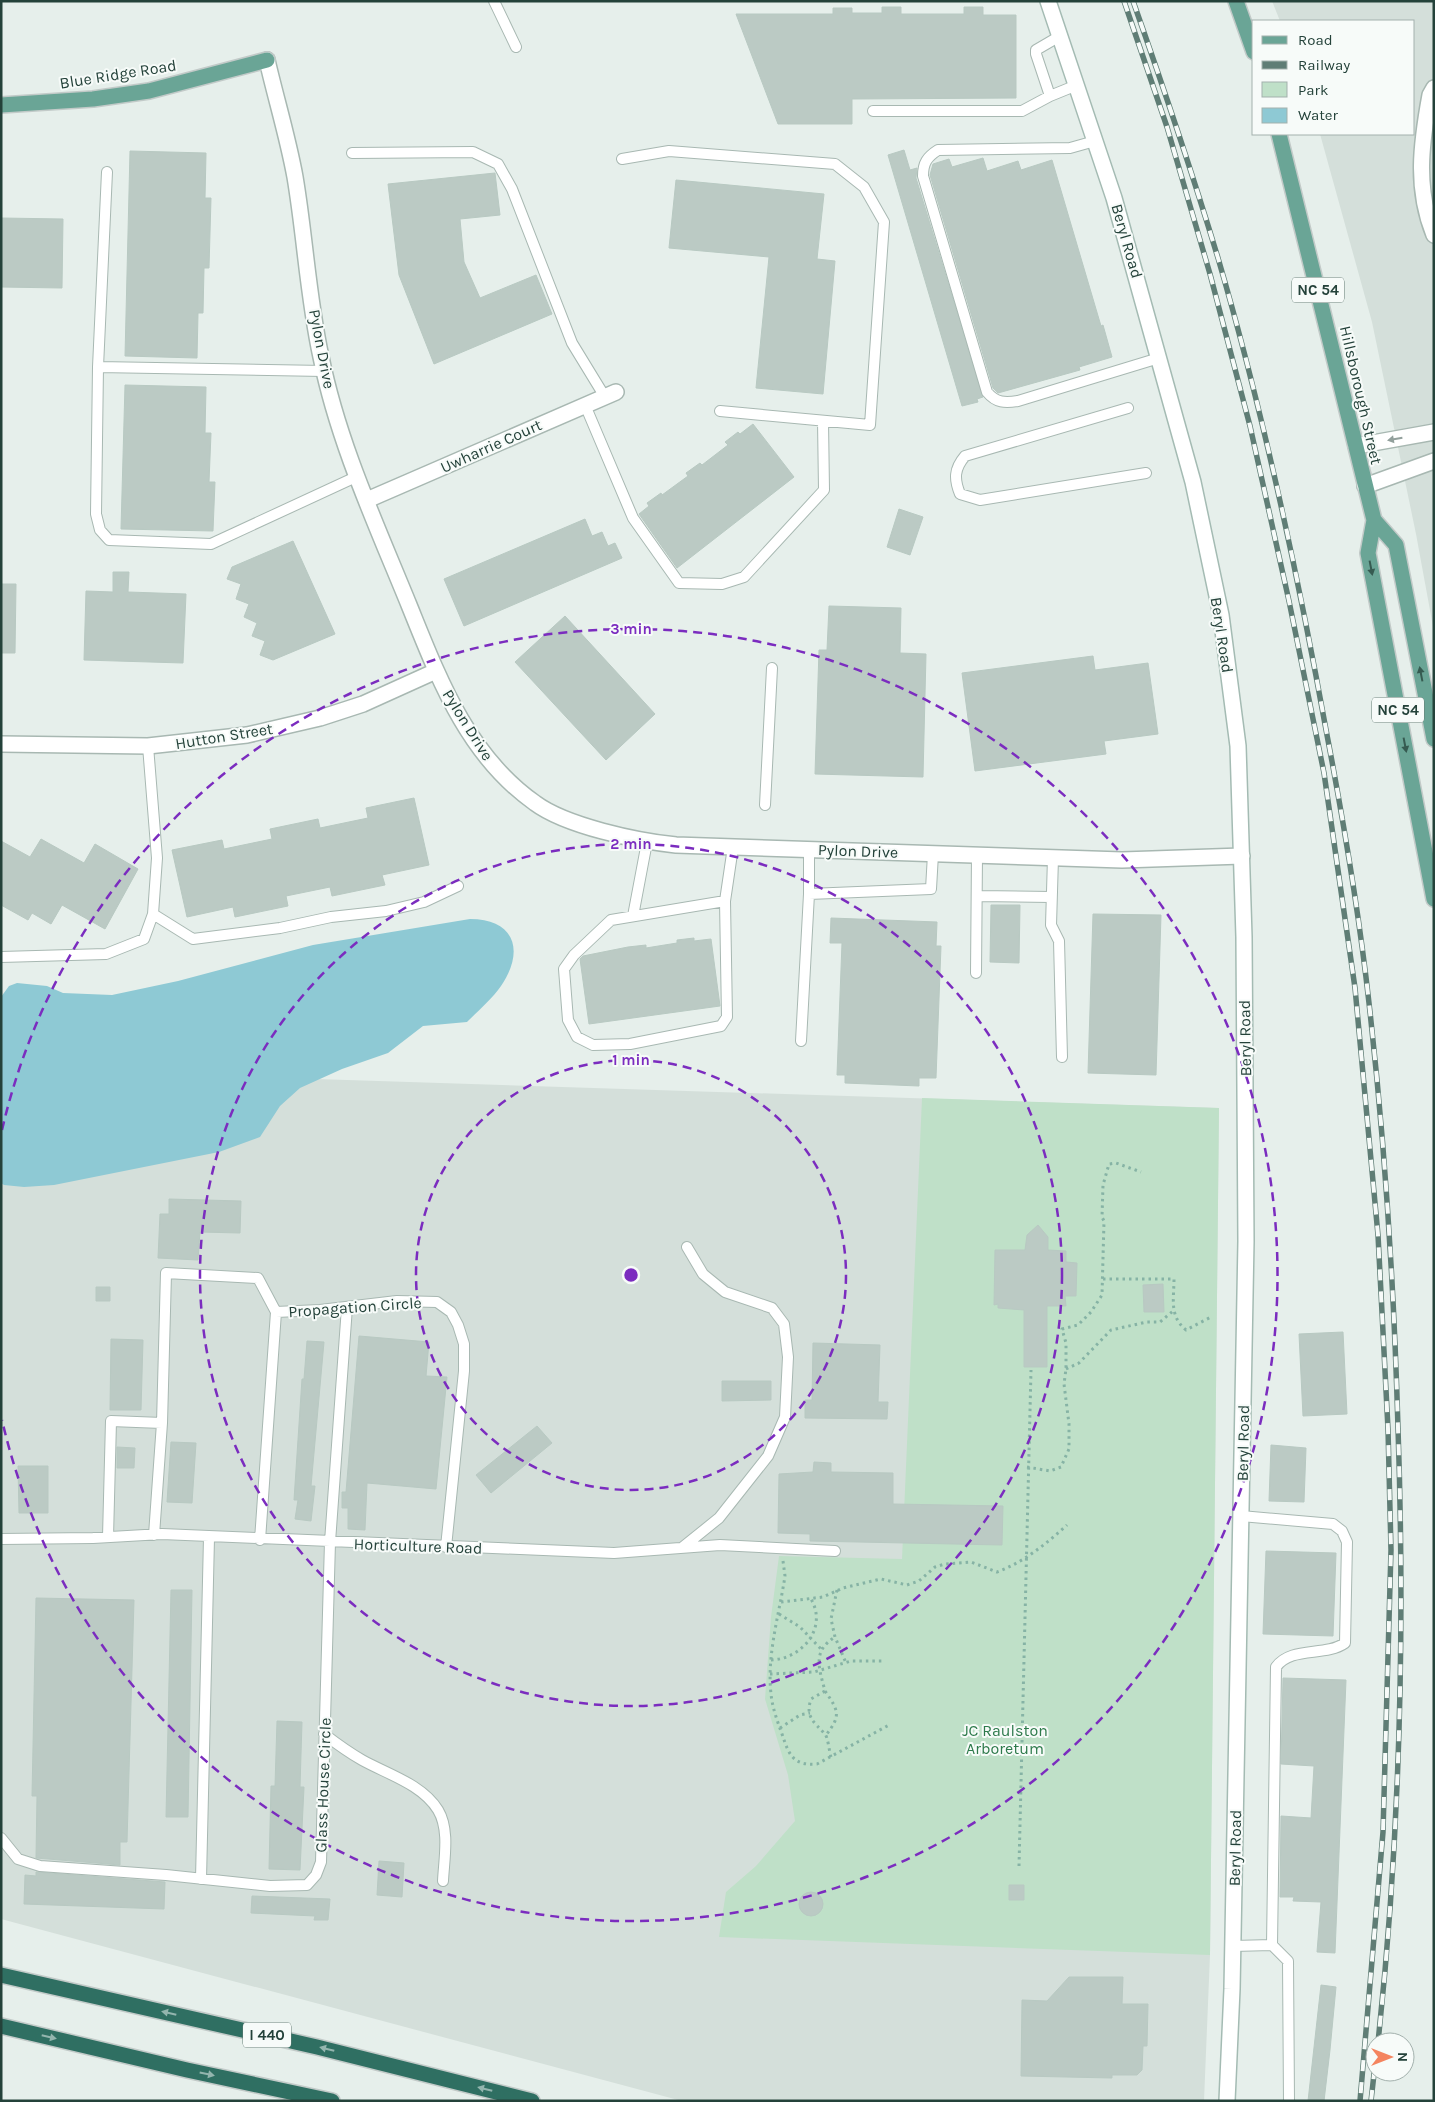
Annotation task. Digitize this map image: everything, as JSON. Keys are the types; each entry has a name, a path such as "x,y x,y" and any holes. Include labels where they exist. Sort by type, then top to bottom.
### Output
{"highway":[{"name":"I 440","path":"1,1975 317,2047 532,2101"},
{"path":"1,2026 187,2070 332,2101"}],"main road":[{"path":"1236,1 1252,46"},
{"name":"Blue Ridge Road","path":"1,105 93,99 149,90 267,60"},
{"name":"Hillsborough Street","path":"1279,135 1374,520 1368,553 1434,899"},
{"name":"Hillsborough Street","path":"1374,520 1396,545 1434,739"}],"street":[{"name":"Beryl Road","path":"1048,1 1114,198 1193,482 1221,615 1238,746 1246,1096 1233,1946 1226,2101"},
{"name":"Pylon Drive","path":"267,60 294,175 320,356 338,423 436,671 478,747 496,770 515,788 537,805 560,817 647,842 734,847 1122,860 1242,856"},
{"path":"1434,88 1430,95 1422,142 1422,194 1434,235"},
{"name":"Uwharrie Court","path":"367,500 611,394"},
{"path":"1356,446 1434,432"},
{"path":"1365,486 1434,461"},
{"name":"Hutton Street","path":"1,744 148,746 247,735 320,718 363,704 436,671"}],"lane":[{"path":"494,1 516,46"},
{"path":"1050,96 1036,50 1060,36"},
{"path":"873,111 1022,111 1050,96 1077,85"},
{"path":"1095,141 1070,148 938,150 923,164 923,176 987,392 992,399 1003,403 1018,401 1159,358"},
{"path":"622,160 669,151 835,164 864,187 884,222 870,425 720,411"},
{"path":"352,153 473,152 498,164 512,189 572,343 611,394"},
{"path":"107,172 98,367 96,514 100,530 109,540 211,544 358,476"},
{"path":"98,367 324,372"},
{"path":"585,405 633,518 679,584 722,584 744,577 824,490 822,421"},
{"path":"1128,408 965,456 958,464 954,480 960,494 980,500 1146,473"},
{"path":"765,805 772,668"},
{"path":"1,957 106,954 144,939 153,914 157,858 148,746"},
{"path":"632,916 647,842"},
{"path":"724,901 611,920 574,955 564,969 568,1020 577,1037 593,1045 630,1044 721,1026 727,1017 724,901 734,847"},
{"path":"801,1041 809,894 809,849"},
{"path":"809,894 931,889 933,854"},
{"path":"976,973 977,855"},
{"path":"1052,858 1051,925 1059,941 1062,1057"},
{"path":"153,914 193,939 280,928 331,917 386,911 424,902 458,886"},
{"path":"977,896 1051,898"},
{"path":"683,1547 720,1518 768,1456 786,1417 788,1358 784,1324 772,1308 725,1292 703,1274 688,1248"},
{"path":"154,1535 162,1424 166,1273 258,1278 276,1312"},
{"name":"Propagation Circle","path":"260,1540 276,1312 348,1307 397,1301 437,1302 452,1312 464,1344 464,1371 446,1547"},
{"name":"Glass House Circle","path":"1,1838 18,1859 40,1866 270,1886 308,1885 316,1875 321,1862 330,1542 348,1307"},
{"path":"108,1537 111,1420 162,1424"},
{"path":"1241,1516 1333,1524 1342,1531 1347,1542 1345,1642 1339,1647 1292,1656 1281,1660 1276,1667 1272,1945 1288,1961 1289,2101"},
{"name":"Horticulture Road","path":"1,1539 154,1535 614,1553 683,1547 758,1546 835,1551"},
{"path":"201,1879 209,1538"},
{"path":"324,1734 344,1749 400,1779 426,1797 438,1811 446,1843 443,1881"},
{"path":"1233,1946 1272,1945"}],"path":[{"path":"1028,1467 1050,1471 1061,1467 1069,1449 1069,1424 1064,1384 1066,1343 1062,1329 1078,1325 1091,1312 1102,1295 1103,1185 1109,1164 1116,1163 1141,1172"},
{"path":"1103,1279 1174,1279 1173,1310 1178,1323 1186,1330 1211,1317"},
{"path":"1066,1369 1080,1363 1110,1330 1147,1322 1160,1322 1173,1310"},
{"path":"1019,1866 1031,1370"},
{"path":"781,1602 822,1597 837,1590 881,1578 907,1585 919,1581 935,1567 951,1563 971,1562 997,1572 1016,1565 1067,1526"},
{"path":"782,1558 785,1576 770,1674 772,1701 780,1728 792,1757 806,1765 818,1764 889,1724"},
{"path":"837,1590 831,1619 835,1637 846,1663"},
{"path":"771,1660 794,1654 811,1639 815,1633 817,1615 812,1599"},
{"path":"779,1614 800,1627 821,1649"},
{"path":"826,1735 836,1721 837,1714 825,1692 819,1662 821,1649 825,1643 835,1637"},
{"path":"770,1674 805,1673 851,1661 885,1661"},
{"path":"825,1692 812,1700 810,1713 813,1723 826,1735 831,1757"},
{"path":"780,1728 800,1715 810,1713"}],"shaded area":[{"path":"1272,1 1434,1 1434,632 1416,534 1372,322 1320,135 1415,135 1415,20 1280,20"},
{"path":"1,1069 1219,1108 1210,1955 1204,2101 682,2101 1,1919"}],"green space":[{"name":"JC Raulston Arboretum","path":"922,1098 1219,1108 1210,1955 719,1937 726,1892 756,1866 795,1821 788,1775 765,1699 771,1617 779,1556 902,1559"}],"water":[{"path":"470,919 485,920 506,931 514,949 513,961 501,986 467,1022 423,1026 388,1053 342,1069 300,1088 280,1106 260,1137 219,1152 54,1185 24,1187 1,1183 1,997 9,986 17,983 47,986 63,993 112,995 178,981 313,945"}],"building":[{"path":"882,7 901,7 901,14 964,14 964,7 983,7 983,15 1016,15 1016,98 852,99 852,124 778,124 736,14 833,14 833,8 852,8 852,13 882,13"},
{"path":"904,150 910,170 917,168 916,178 983,397 977,399 978,402 962,406 888,155"},
{"path":"130,151 206,153 205,198 211,198 209,268 204,268 203,313 198,313 197,358 125,356"},
{"path":"983,158 987,171 1018,161 1021,170 1052,160 1112,357 1079,367 1080,370 998,393 993,388 930,175 933,164 949,159 952,167"},
{"path":"495,173 500,215 460,219 464,262 480,298 536,275 552,314 434,364 399,275 388,184"},
{"path":"676,180 824,194 817,259 835,261 823,394 756,388 769,257 669,248"},
{"path":"1,218 63,219 62,288 1,287"},
{"path":"125,385 206,387 205,433 211,433 209,482 215,482 213,531 121,529"},
{"path":"753,424 794,477 677,568 639,514 649,506 647,503 661,493 662,495 688,476 686,473 700,463 702,465 728,445 725,442"},
{"path":"899,509 923,517 910,555 887,547"},
{"path":"585,519 592,536 602,532 608,546 615,543 622,558 464,626 444,579"},
{"path":"293,541 335,634 273,660 260,655 265,641 252,636 257,623 244,617 249,604 236,599 241,584 227,579 232,567"},
{"path":"113,572 129,572 128,592 186,594 183,663 84,660 86,591 113,592"},
{"path":"1,584 16,584 15,653 1,653"},
{"path":"829,606 901,608 900,653 926,654 923,777 815,774 819,650 827,650"},
{"path":"565,616 655,714 606,760 515,662"},
{"path":"1093,656 1095,670 1148,663 1158,734 1104,741 1106,754 975,771 962,673"},
{"path":"414,798 429,865 382,875 385,885 332,896 330,887 286,896 288,906 235,917 233,907 187,917 172,850 222,840 224,849 272,839 270,829 318,819 320,828 368,818 366,808"},
{"path":"41,839 84,863 95,844 138,869 105,929 62,905 51,924 32,913 28,920 1,905 1,841 30,857"},
{"path":"991,905 1020,905 1019,963 990,962"},
{"path":"1093,914 1161,915 1156,1075 1088,1073"},
{"path":"831,918 937,922 936,946 941,946 936,1078 919,1078 919,1086 845,1083 845,1075 837,1075 842,943 830,943"},
{"path":"694,938 694,941 711,939 720,1006 589,1024 580,959 583,956 628,947 646,945 646,948 677,943 677,940"},
{"path":"169,1199 241,1201 240,1233 200,1232 198,1260 158,1258 160,1214 169,1214"},
{"path":"1038,1225 1048,1237 1048,1250 1066,1251 1066,1262 1077,1263 1076,1296 1065,1296 1066,1306 1047,1306 1047,1367 1024,1367 1024,1310 998,1308 998,1304 994,1305 995,1250 1025,1250 1027,1235"},
{"path":"1163,1284 1164,1312 1144,1312 1143,1285"},
{"path":"96,1287 110,1287 110,1301 96,1301"},
{"path":"1343,1332 1347,1414 1303,1416 1299,1334"},
{"path":"359,1336 429,1342 426,1376 447,1377 436,1489 367,1483 365,1530 348,1529 348,1508 342,1508 342,1492 346,1492"},
{"path":"111,1339 143,1340 141,1410 110,1410"},
{"path":"307,1341 324,1342 311,1486 315,1486 311,1521 295,1519 298,1500 294,1500 302,1379 304,1379"},
{"path":"813,1343 880,1345 878,1402 888,1402 887,1419 805,1418 805,1400 812,1400"},
{"path":"722,1381 771,1381 771,1400 722,1401"},
{"path":"537,1426 552,1443 491,1493 476,1475"},
{"path":"171,1442 196,1443 192,1503 167,1502"},
{"path":"1271,1445 1306,1448 1304,1502 1269,1501"},
{"path":"117,1447 135,1448 134,1468 117,1468"},
{"path":"814,1462 831,1463 831,1472 893,1473 893,1504 1003,1506 1002,1545 810,1541 810,1534 778,1533 779,1474 813,1472"},
{"path":"18,1466 48,1466 48,1513 19,1513"},
{"path":"1266,1551 1336,1553 1333,1636 1263,1634"},
{"path":"171,1590 192,1590 188,1817 166,1817"},
{"path":"36,1598 134,1600 127,1842 120,1842 120,1865 36,1858 37,1796 32,1796"},
{"path":"1283,1678 1346,1680 1335,1953 1317,1952 1321,1902 1293,1901 1294,1897 1280,1897 1281,1816 1311,1818 1314,1766 1281,1764"},
{"path":"277,1721 302,1722 300,1787 304,1787 300,1870 269,1869 271,1786 275,1786"},
{"path":"379,1861 404,1863 402,1897 377,1895"},
{"path":"36,1872 165,1882 164,1909 24,1904 25,1875 36,1876"},
{"path":"1009,1885 1024,1885 1024,1900 1009,1900"},
{"path":"811,1892 820,1895 823,1904 820,1913 811,1916 802,1913 799,1904 802,1895"},
{"path":"252,1896 330,1899 328,1920 314,1920 315,1916 251,1913"},
{"path":"1069,1977 1123,1977 1122,2004 1148,2004 1147,2046 1143,2046 1142,2070 1137,2075 1112,2075 1112,2078 1021,2076 1022,2000 1047,2001"},
{"path":"1321,1985 1336,1987 1330,2050 1324,2101 1308,2101"}],"railway":[{"path":"1124,1 1167,127 1210,274 1250,426 1289,601 1324,773 1355,988 1378,1235 1388,1429 1391,1550 1383,1832 1360,2101"},
{"path":"1133,1 1177,129 1218,258 1265,436 1292,555 1316,675 1345,835 1365,969 1380,1109 1388,1215 1400,1505 1401,1659 1396,1813 1379,2032"},
{"path":"1371,2101 1373,2082"}]}
